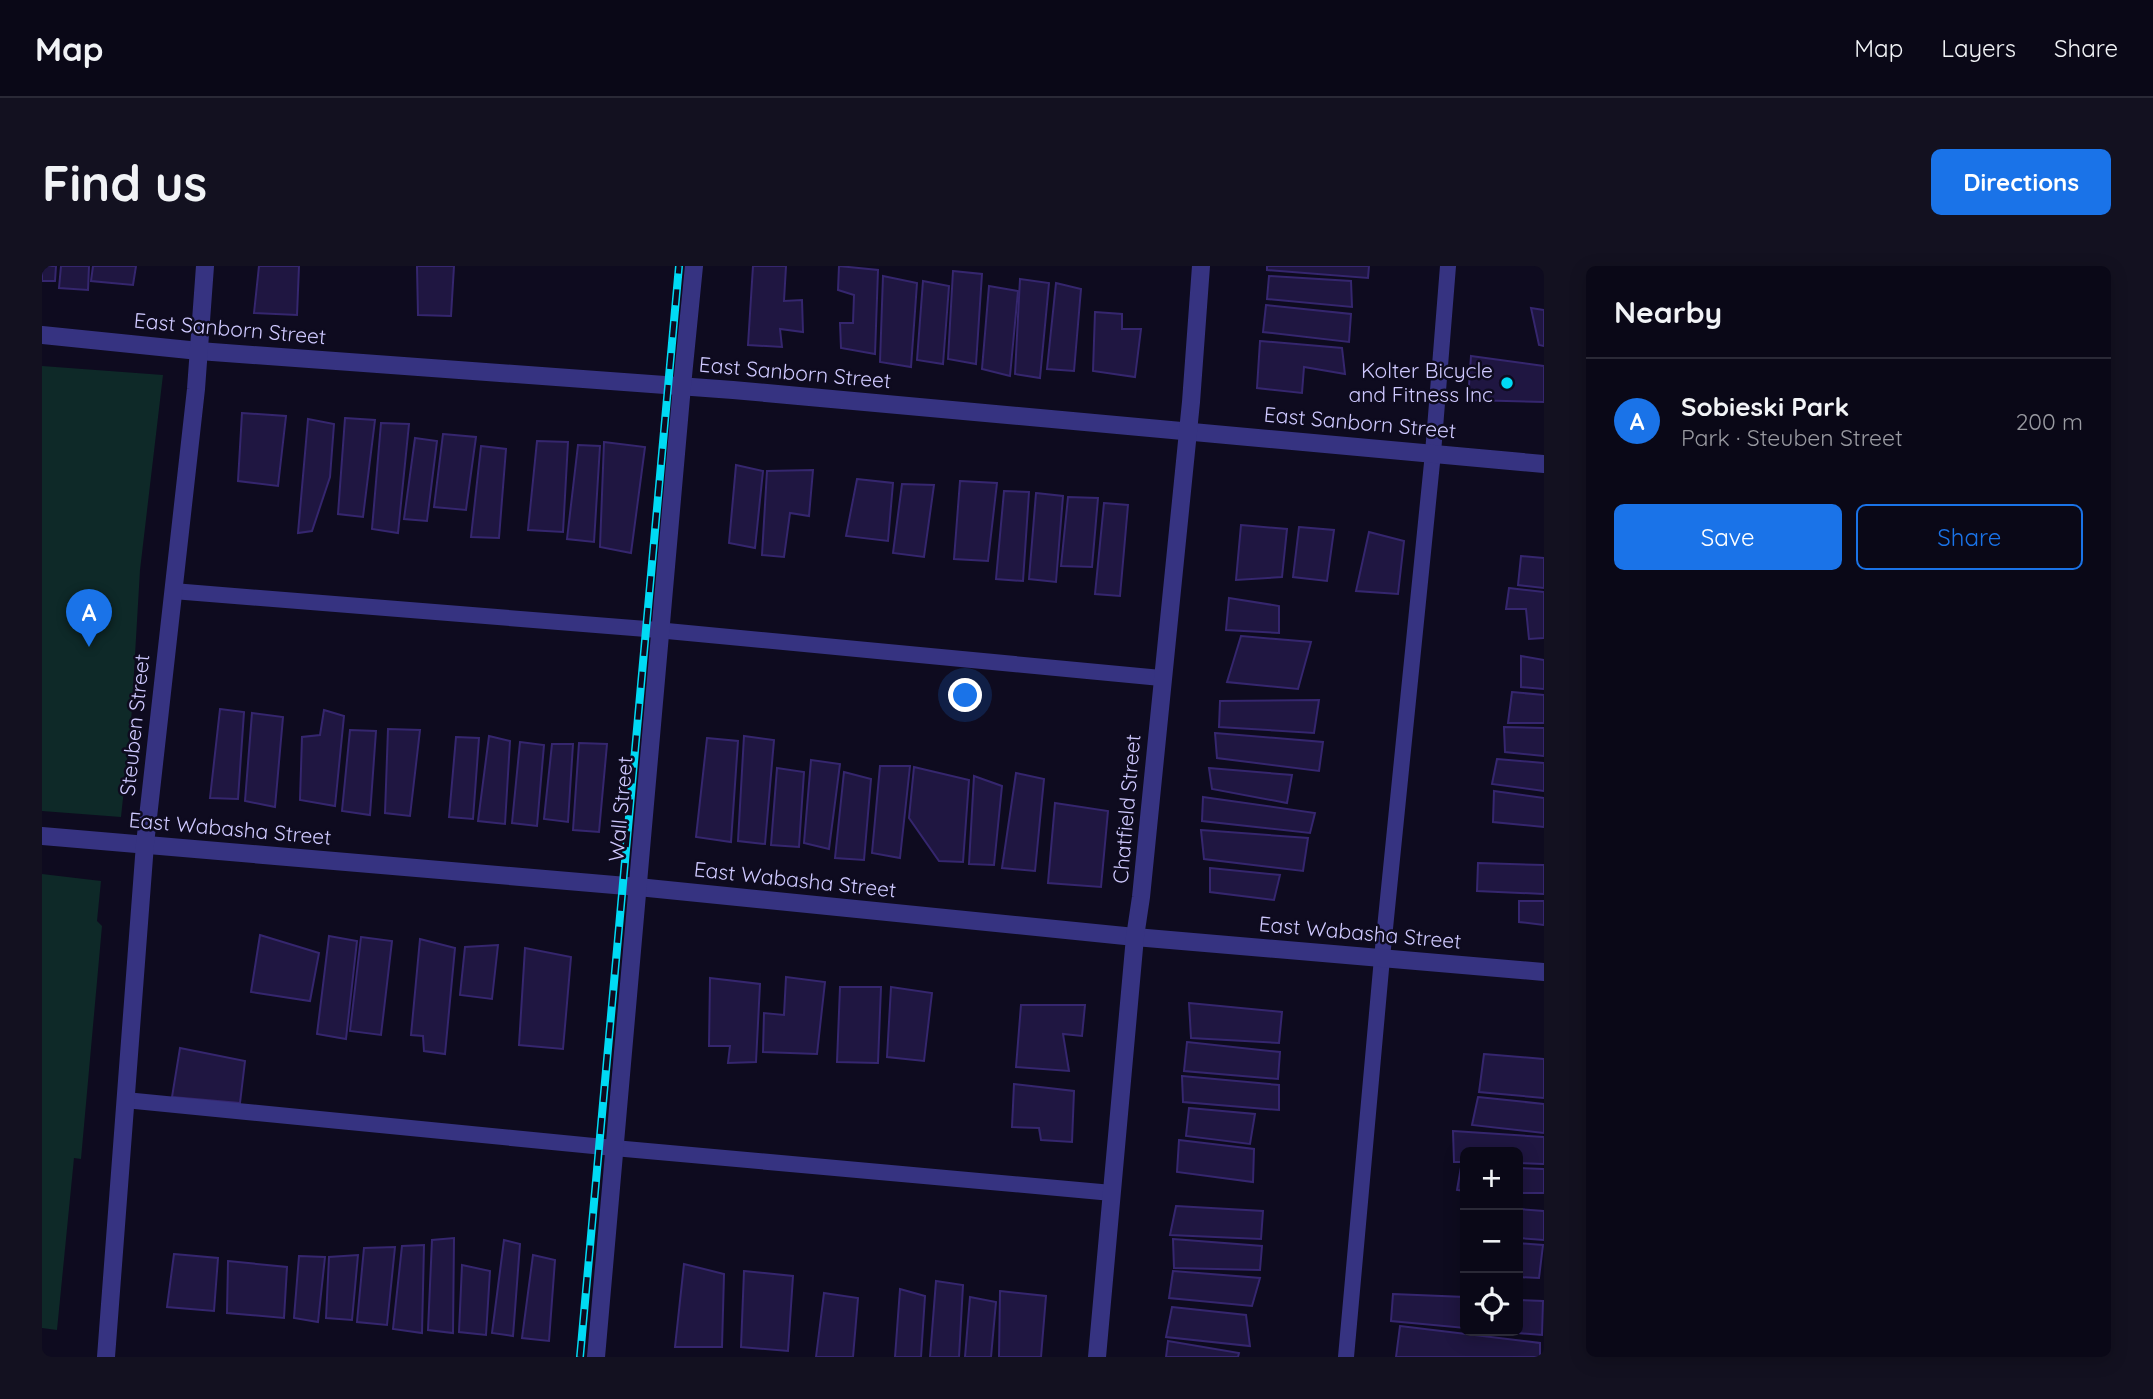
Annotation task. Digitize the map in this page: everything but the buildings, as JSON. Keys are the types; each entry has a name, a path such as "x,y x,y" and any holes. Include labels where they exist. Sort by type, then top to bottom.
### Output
{"street":[{"name":"Steuben Street","path":"106,1357 145,844 199,351 205,266"},
{"name":"Wall Street","path":"596,1357 694,266"},
{"name":"Chatfield Street","path":"1097,1357 1201,266"},
{"name":"East Sanborn Street","path":"42,335 199,351 682,386 1186,429 1544,464"},
{"name":"East Wabasha Street","path":"42,836 638,887 1135,937 1544,972"}],"lane":[{"path":"1346,1357 1382,958 1433,453 1448,266"},
{"path":"173,591 660,631 1161,678"},
{"path":"125,1100 1112,1193"}],"green space":[{"path":"42,366 163,375 140,570 131,723 121,817 42,811"},
{"path":"42,874 101,881 97,921 102,926 81,1159 74,1158 57,1330 42,1328"}],"railway":[{"path":"580,1357 679,266"}],"place":[{"name":"Kolter Bicycle and Fitness Inc","path":"1507,383"},
{"name":"Sobieski Park","path":"89,647"}]}
